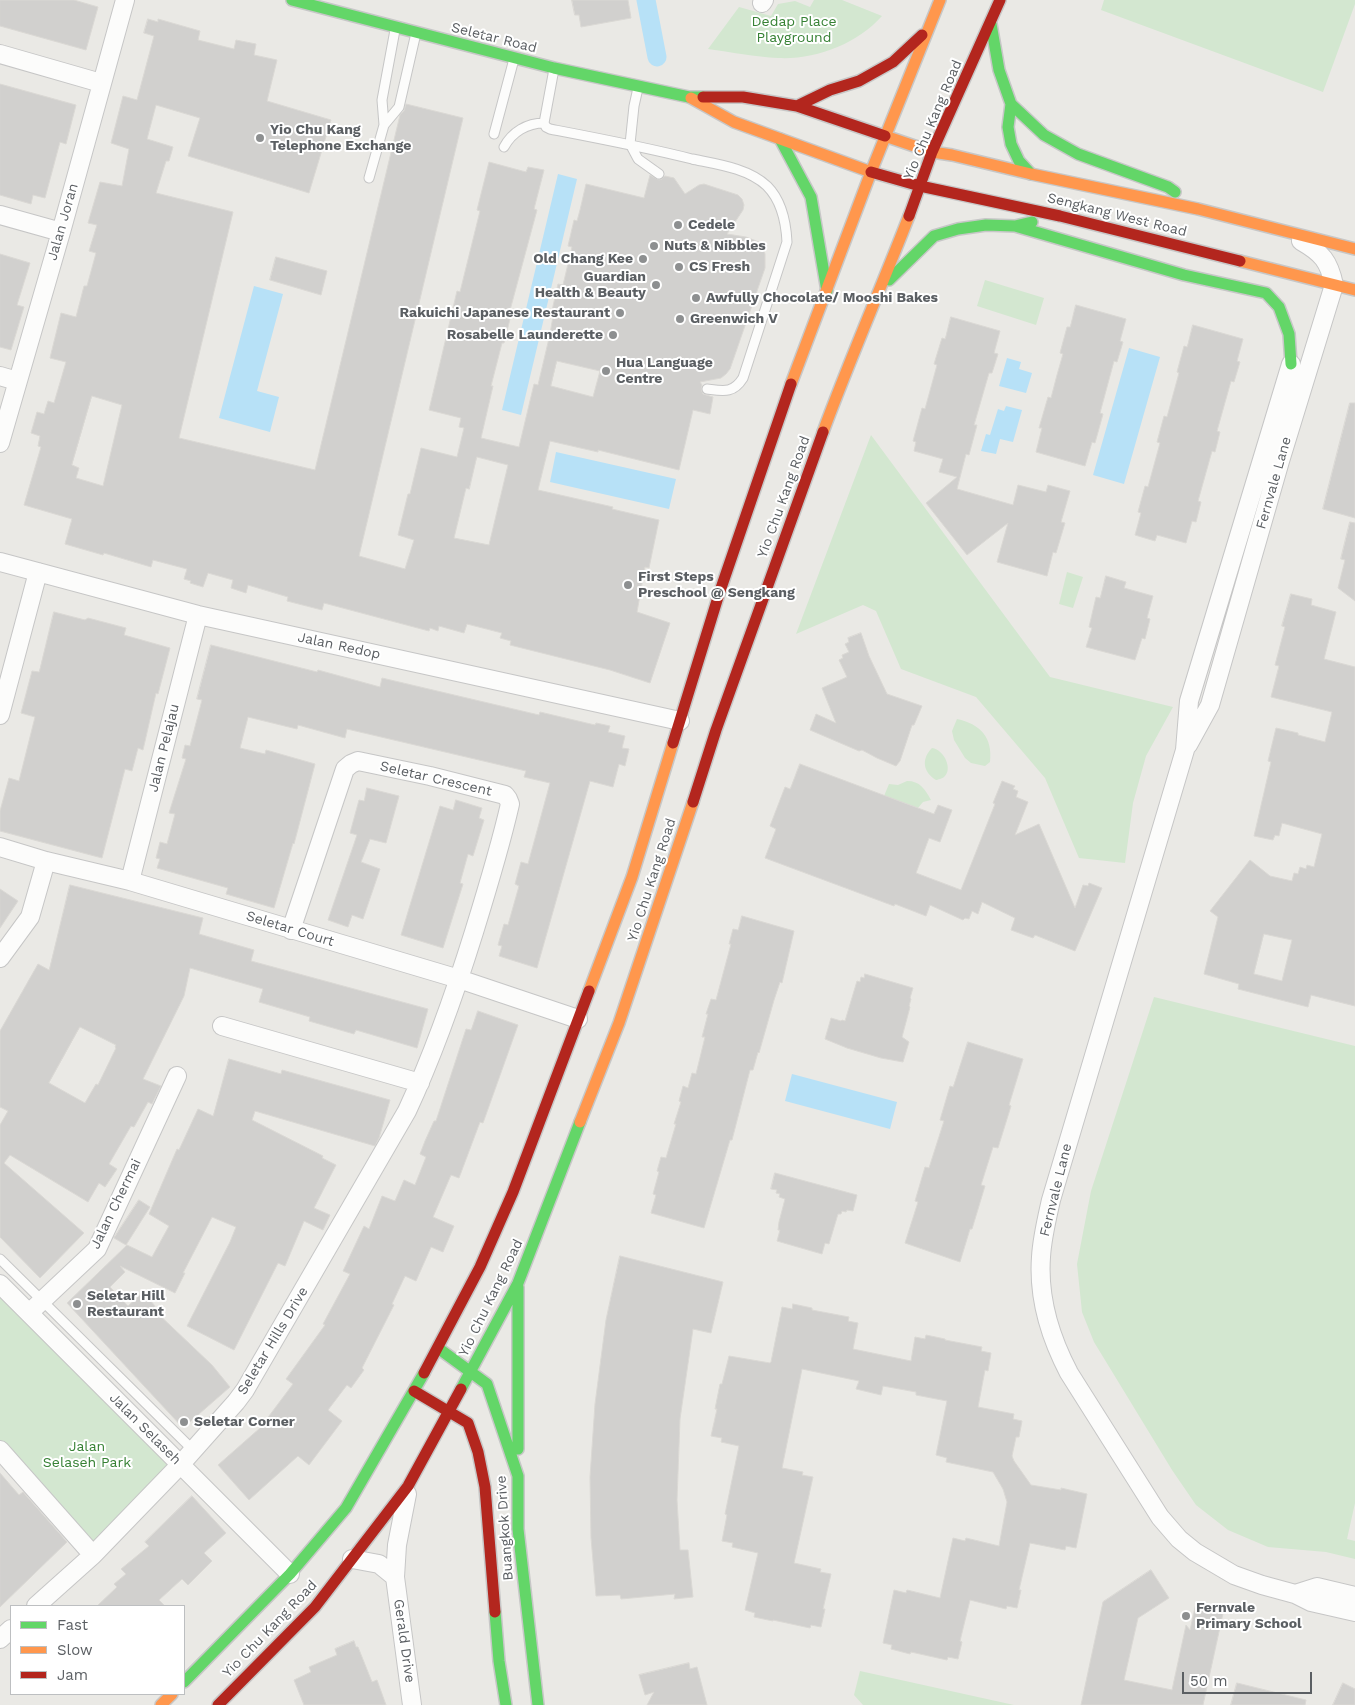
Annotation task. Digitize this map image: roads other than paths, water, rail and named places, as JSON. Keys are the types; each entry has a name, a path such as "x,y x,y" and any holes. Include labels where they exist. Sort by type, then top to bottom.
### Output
{"main road":[{"name":"Seletar Road","path":"296,0 554,68 689,97 743,97 797,106 885,136"},
{"name":"Yio Chu Kang Road","path":"185,1681 290,1574 346,1508 438,1348 480,1267 509,1200 632,877 719,594 779,417 871,172 940,0"},
{"name":"Yio Chu Kang Road","path":"218,1705 315,1607 408,1486 472,1372 518,1284 619,1023 667,883 716,730 841,383 881,288 932,152 991,24 1000,0"},
{"path":"991,24 999,70 1011,104 1008,127 1011,144 1018,161 1031,174"},
{"path":"797,106 830,90 859,81 893,62 927,30"},
{"name":"Seletar Road","path":"689,97 734,122 871,172"},
{"path":"1011,104 1044,135 1078,154 1168,187 1198,209"},
{"name":"Sengkang West Road","path":"885,136 932,152 952,154 1031,174 1198,209 1355,249"},
{"path":"780,139 811,197 827,292"},
{"name":"Sengkang West Road","path":"871,172 920,186 1060,216 1355,290"},
{"path":"1015,226 1060,216"},
{"path":"881,288 934,236 958,229 986,225 1015,226 1184,275 1266,293 1279,307 1289,334 1291,364"},
{"path":"1278,271 1287,284"},
{"path":"1291,364 1300,342"},
{"path":"518,1284 518,1476"},
{"name":"Buangkok Drive","path":"438,1348 487,1384 518,1476 518,1529 538,1705"},
{"name":"Buangkok Drive","path":"414,1391 468,1423 478,1452 486,1486 499,1661 506,1705"},
{"path":"161,1705 171,1695"}],"street":[{"name":"Jalan Joran","path":"0,443 125,0"},
{"path":"0,54 101,83"},
{"path":"0,215 61,232"},
{"path":"1286,232 1321,254 1331,271 1334,285"},
{"name":"Fernvale Lane","path":"1185,750 1210,705 1280,461 1334,285"},
{"name":"Fernvale Lane","path":"1291,364 1189,702 1185,750 1051,1200 1041,1257 1042,1297 1049,1325 1059,1353 1069,1373 1160,1517 1179,1539 1195,1552 1234,1575 1295,1594 1311,1602 1355,1612"},
{"path":"0,376 17,380"},
{"path":"1262,457 1280,461"},
{"name":"Jalan Redop","path":"0,562 198,615 680,721"},
{"path":"0,714 38,572"},
{"name":"Jalan Pelajau","path":"130,882 198,615"},
{"name":"Seletar Crescent","path":"292,930 345,769 351,764 358,762 430,776 505,795 510,804 499,854 459,979"},
{"name":"Seletar Court","path":"0,847 46,861 130,882 459,979 578,1019"},
{"path":"0,958 30,917 46,861"},
{"name":"Seletar Hills Drive","path":"37,1605 93,1555 180,1465 245,1390 407,1110 420,1083 459,979"},
{"path":"222,1026 420,1083"},
{"name":"Jalan Chermai","path":"29,1313 96,1250 177,1076"},
{"name":"Jalan Selaseh","path":"0,1284 290,1574"},
{"path":"0,1450 93,1555"},
{"name":"Gerald Drive","path":"408,1486 397,1545 395,1577 412,1705"},
{"path":"352,1558 379,1564 395,1577"},
{"path":"1295,1594 1317,1587 1355,1596"},
{"path":"0,1639 10,1630"}],"lane":[{"path":"369,178 384,125 382,100 396,27"},
{"path":"384,125 400,107 416,33"},
{"path":"494,134 514,58"},
{"path":"544,123 554,68"},
{"path":"638,85 630,144 638,159 659,174"},
{"path":"504,147 511,136 519,131 536,123 544,123 550,129 630,144 722,166 748,174 766,186 780,204 786,224 787,242 743,378 732,390 706,389"},
{"path":"0,1258 193,1450"}],"water":[{"path":"558,174 577,179 521,415 502,410"},
{"path":"254,286 283,294 257,391 279,397 270,432 219,418"},
{"path":"1129,348 1160,357 1124,484 1093,475"},
{"path":"1007,358 1021,362 1019,369 1032,373 1026,393 999,386"},
{"path":"1006,406 1022,410 1013,442 1000,439 996,454 981,451 986,434 990,435 998,409 1004,411"},
{"path":"556,452 676,479 669,509 550,482"},
{"path":"792,1074 897,1102 890,1129 785,1101"}],"waterway":[{"path":"646,0 657,57"}],"place":[{"name":"Yio Chu Kang Telephone Exchange","path":"260,138"},
{"name":"Cedele","path":"678,225"},
{"name":"Nuts & Nibbles","path":"654,246"},
{"name":"Old Chang Kee","path":"643,259"},
{"name":"CS Fresh","path":"679,267"},
{"name":"Guardian Health & Beauty","path":"656,285"},
{"name":"Awfully Chocolate/ Mooshi Bakes","path":"696,298"},
{"name":"Rakuichi Japanese Restaurant","path":"620,313"},
{"name":"Greenwich V","path":"680,319"},
{"name":"Rosabelle Launderette","path":"613,335"},
{"name":"Hua Language Centre","path":"606,371"},
{"name":"First Steps Preschool @ Sengkang","path":"628,585"},
{"name":"Seletar Hill Restaurant","path":"77,1304"},
{"name":"Seletar Corner","path":"184,1422"},
{"name":"Fernvale Primary School","path":"1186,1616"}],"park label":[{"name":"Dedap Place Playground","path":"794,30"},
{"name":"Jalan Selaseh Park","path":"87,1455"}]}
